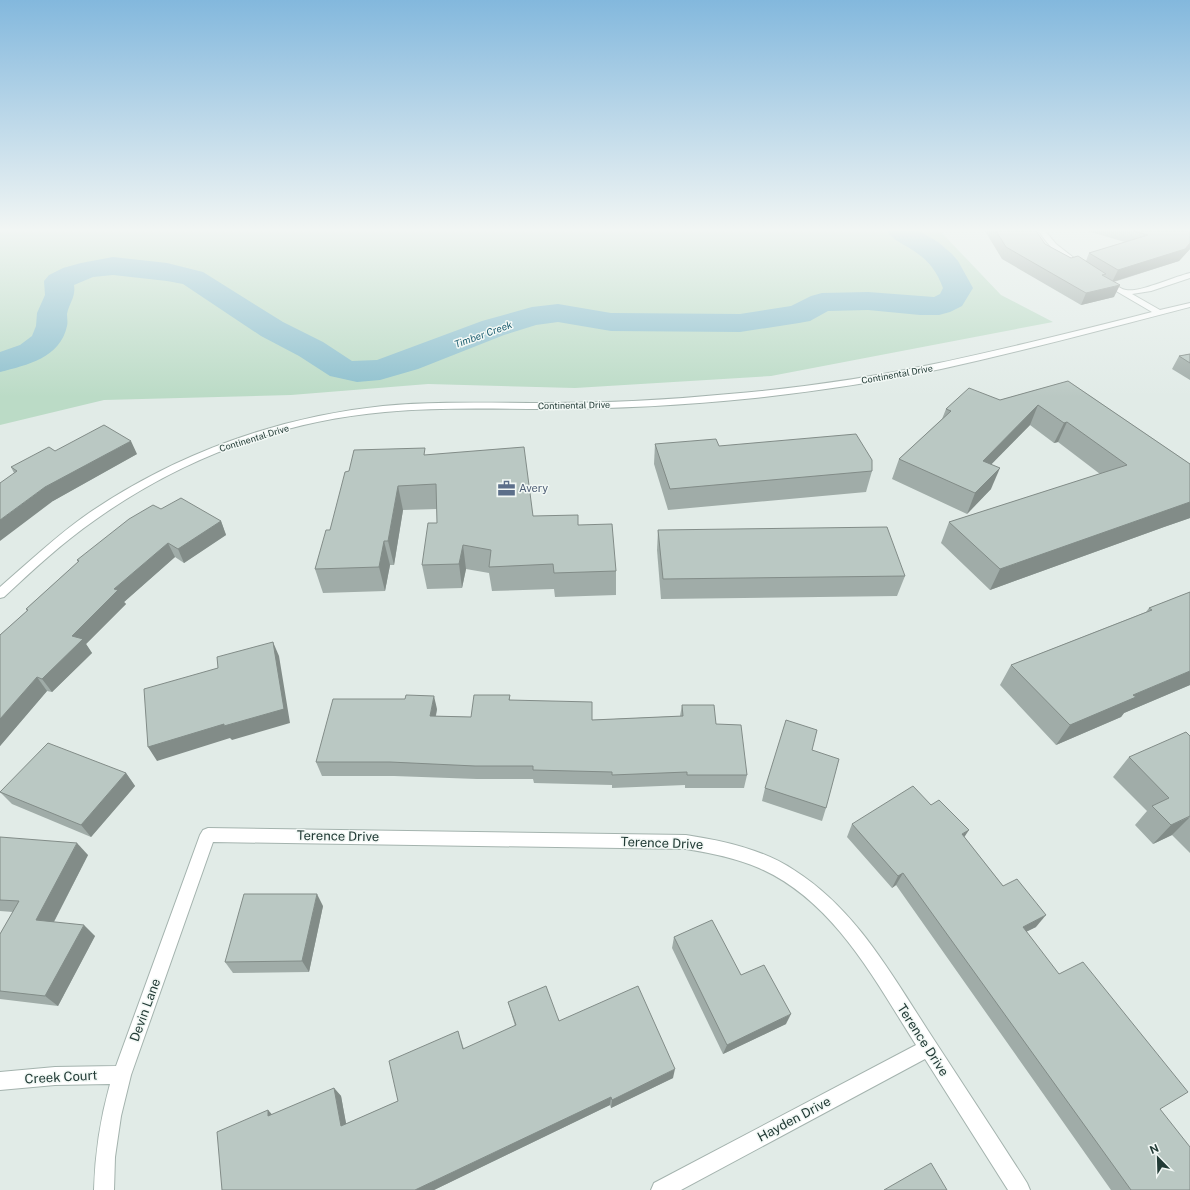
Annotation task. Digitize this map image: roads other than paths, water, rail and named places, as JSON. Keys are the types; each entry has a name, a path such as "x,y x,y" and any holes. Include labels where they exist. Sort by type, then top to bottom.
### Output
{"street":[{"path":"1113,287 1160,313"},
{"path":"1125,293 1155,287"},
{"name":"Continental Drive","path":"0,594 59,541 93,516 127,494 164,473 203,455 286,428 359,412 406,407 619,405 707,399 804,389 938,366 1190,305"},
{"name":"Terence Drive","path":"208,835 686,842 709,844 736,851 758,859 784,872 808,888 827,904 865,949 1020,1190"},
{"name":"Devin Lane","path":"104,1190 105,1157 110,1123 122,1075 208,835"},
{"name":"Hayden Drive","path":"661,1190 928,1048"},
{"name":"Creek Court","path":"0,1081 55,1076 122,1075"}],"waterway":[{"name":"Timber Creek","path":"0,362 31,352 43,343 51,328 52,313 60,295 60,287"},
{"name":"Timber Creek","path":"206,287 272,329 311,349 342,369 357,372 380,370 406,362 493,328 532,316 558,313 611,322 740,323 799,314 822,302 868,301 920,306 939,306 951,300 958,288 957,287"}],"place":[{"name":"Avery","path":"506,488"}]}
